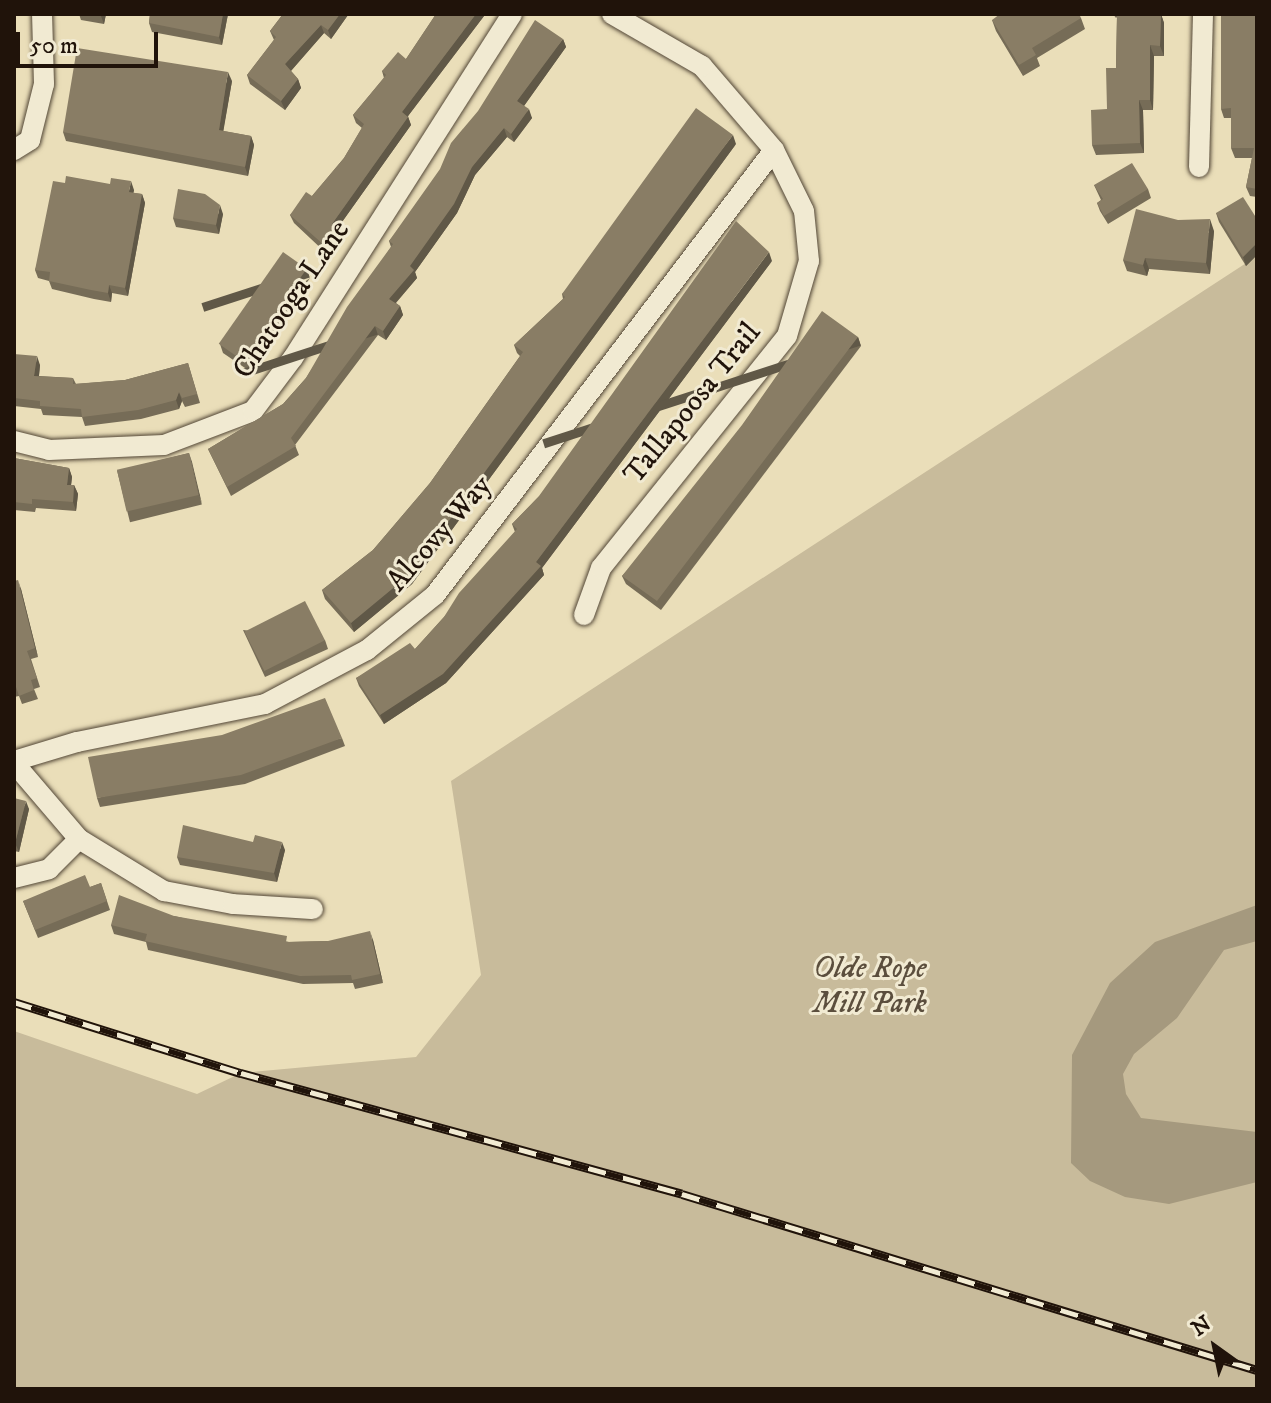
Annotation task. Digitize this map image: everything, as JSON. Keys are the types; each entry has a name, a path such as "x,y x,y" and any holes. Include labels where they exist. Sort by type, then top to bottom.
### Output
{"street":[{"path":"14,150 30,140 44,84 42,14"},
{"name":"Chatooga Lane","path":"14,441 49,450 164,445 253,411 293,358 512,14"},
{"name":"Tallapoosa Trail","path":"584,615 601,568 787,336 809,261 804,211 774,150 702,66 612,14"},
{"path":"1199,167 1203,14"},
{"name":"Alcovy Way","path":"14,762 77,742 265,704 367,650 435,595 774,150"},
{"path":"14,762 79,839 164,891 233,904 313,909"},
{"path":"14,878 49,869 79,839"}],"green space":[{"name":"Olde Rope Mill Park","path":"1257,256 1257,1389 14,1389 14,1031 197,1094 241,1073 416,1057 481,975 451,781"}],"shaded area":[{"path":"1257,905 1257,941 1224,950 1177,1018 1134,1054 1123,1074 1126,1094 1141,1118 1257,1132 1257,1182 1169,1204 1125,1197 1090,1181 1071,1163 1072,1055 1110,983 1155,942"}],"building":[{"path":"150,14 223,14 219,37 149,23"},
{"path":"283,14 340,14 328,30 321,25 285,64 298,79 281,101 247,75 276,37 270,31"},
{"path":"436,14 476,14 402,112 408,117 332,224 336,227 324,245 290,215 306,192 312,196 344,158 364,124 353,115 386,75 382,71 398,52 406,59"},
{"path":"1000,14 1079,14 1081,18 1032,48 1036,55 1019,65 992,20"},
{"path":"1117,14 1161,14 1160,46 1150,45 1150,100 1139,100 1140,143 1092,145 1091,110 1107,109 1106,68 1116,68"},
{"path":"1221,14 1257,14 1257,189 1246,187 1254,148 1231,148 1231,108 1221,109"},
{"path":"535,20 563,39 517,101 529,109 511,134 504,128 472,167 454,204 410,266 414,270 389,299 400,306 383,331 375,326 291,438 296,446 227,487 208,449 283,404 306,378 347,307 393,244 389,241 440,169 451,143 478,111"},
{"path":"77,48 228,72 219,130 251,136 245,167 63,132"},
{"path":"696,108 733,135 409,575 351,623 322,590 373,550 430,483 523,352 514,345 565,297 562,294"},
{"path":"1132,163 1148,189 1104,216 1097,203 1103,199 1094,185"},
{"path":"66,176 110,184 111,178 131,181 129,192 142,194 125,288 109,285 108,293 91,290 49,281 50,272 35,270 53,181 65,183"},
{"path":"178,189 205,194 220,205 216,225 173,218"},
{"path":"1243,197 1257,219 1257,243 1243,257 1216,213"},
{"path":"1136,209 1178,220 1210,219 1206,263 1145,258 1143,265 1123,260"},
{"path":"736,221 769,252 536,562 541,566 443,674 380,715 356,678 410,643 415,649 444,617 459,593 517,529 512,524 539,496"},
{"path":"283,252 307,269 243,360 219,344"},
{"path":"822,311 858,337 657,601 622,576 742,425"},
{"path":"14,354 37,356 34,376 73,378 73,384 125,380 188,363 197,394 182,398 179,392 176,400 138,410 82,417 81,409 40,406 40,401 14,398"},
{"path":"189,453 199,495 127,512 117,470"},
{"path":"14,458 69,468 67,485 74,485 73,502 32,499 32,504 14,502"},
{"path":"18,580 35,648 27,651 37,678 31,680 34,690 19,696 14,687 14,581"},
{"path":"305,601 325,640 264,671 244,632"},
{"path":"325,698 342,738 241,775 97,798 88,757 222,735"},
{"path":"14,798 26,801 15,843 14,843"},
{"path":"183,825 253,842 255,835 282,842 274,873 177,857"},
{"path":"85,875 90,887 101,883 107,901 35,930 23,901"},
{"path":"119,895 174,916 287,936 286,942 328,941 370,931 380,974 352,980 351,975 300,976 145,941 147,934 111,925"}],"railway":[{"path":"14,1002 241,1073 682,1194 1257,1370"}]}
